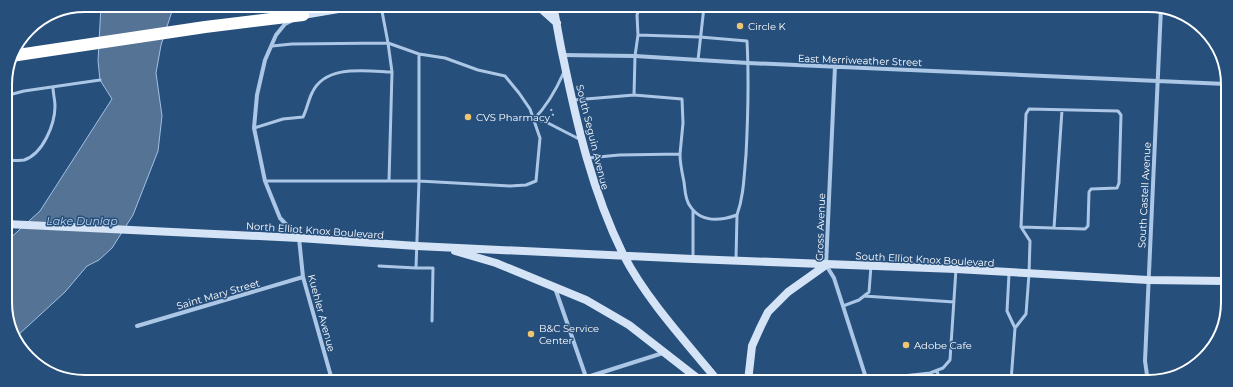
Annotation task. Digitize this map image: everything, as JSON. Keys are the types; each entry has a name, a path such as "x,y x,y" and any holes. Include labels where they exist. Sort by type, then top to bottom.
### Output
{"highway":[{"path":"18,55 302,14"}],"main road":[{"path":"302,14 316,12"},
{"path":"545,12 557,23"},
{"name":"South Seguin Avenue","path":"554,12 565,69 586,158 599,200 624,255 644,288 666,318 713,375"},
{"path":"557,23 558,12"},
{"name":"North Elliot Knox Boulevard","path":"12,224 300,238 417,246 624,255"},
{"path":"443,247 496,263 586,300 629,325 693,375"},
{"name":"South Elliot Knox Boulevard","path":"624,255 826,265 956,269 1148,280 1221,281"},
{"path":"749,375 752,346 768,312 788,292 826,265"}],"street":[{"name":"South Castell Avenue","path":"1147,375 1145,361 1148,280 1161,13"},
{"path":"300,238 280,218 265,181 254,128 256,95 265,60 276,35 285,24 302,14"},
{"name":"East Merriweather Street","path":"562,55 635,56 748,63 1221,84"},
{"name":"Gross Avenue","path":"835,66 826,265 834,278 865,375"},
{"name":"Kuehler Avenue","path":"300,238 303,277 331,375"},
{"name":"Saint Mary Street","path":"137,326 303,277"},
{"path":"554,287 585,375"},
{"path":"597,375 663,352"}],"lane":[{"path":"382,12 392,72 389,181"},
{"path":"634,95 638,12"},
{"path":"698,60 703,12"},
{"path":"638,35 700,37 747,41 748,102 744,186 742,202 737,215 736,261"},
{"path":"265,181 419,181 510,186 526,185 536,181 540,138 530,109 505,76 478,70 445,58 419,54 388,43 292,44 272,46"},
{"path":"416,268 419,181 419,54"},
{"path":"534,119 547,105 565,69"},
{"path":"254,128 283,119 303,117 312,93 319,83 329,75 346,71 392,72"},
{"path":"12,94 24,91 100,80"},
{"path":"12,160 24,160 35,154 42,147 52,123 55,107 53,87"},
{"path":"573,100 634,95 682,99 683,123 680,163 689,205 699,216 714,220 727,219 737,215"},
{"path":"1015,328 1026,314 1029,274 1030,242 1022,227 1026,114 1029,109 1118,111 1121,115 1119,183 1116,188 1091,189 1089,192 1088,226 1085,229 1022,227"},
{"path":"1054,228 1062,110"},
{"path":"534,119 546,122 582,141"},
{"path":"586,158 619,155 680,154"},
{"path":"693,259 694,210"},
{"path":"379,266 433,268 432,321"},
{"path":"843,306 859,300 869,292 871,266"},
{"path":"919,375 937,371 943,368 950,360 956,269"},
{"path":"1009,273 1007,311 1015,328 1012,375"},
{"path":"864,296 954,302"},
{"path":"937,371 938,375"}],"path":[{"path":"551,109 553,115 551,119"}],"water":[{"name":"Lake Dunlap","path":"101,12 172,12 161,45 156,73 162,116 158,151 133,215 112,248 99,260 87,266 65,292 20,334 14,321 12,307 12,237 40,211 112,99 100,80 98,61"}],"place":[{"name":"Circle K","path":"740,26"},
{"name":"CVS Pharmacy","path":"468,117"},
{"name":"B&C Service Center","path":"531,334"},
{"name":"Adobe Cafe","path":"906,345"}]}
